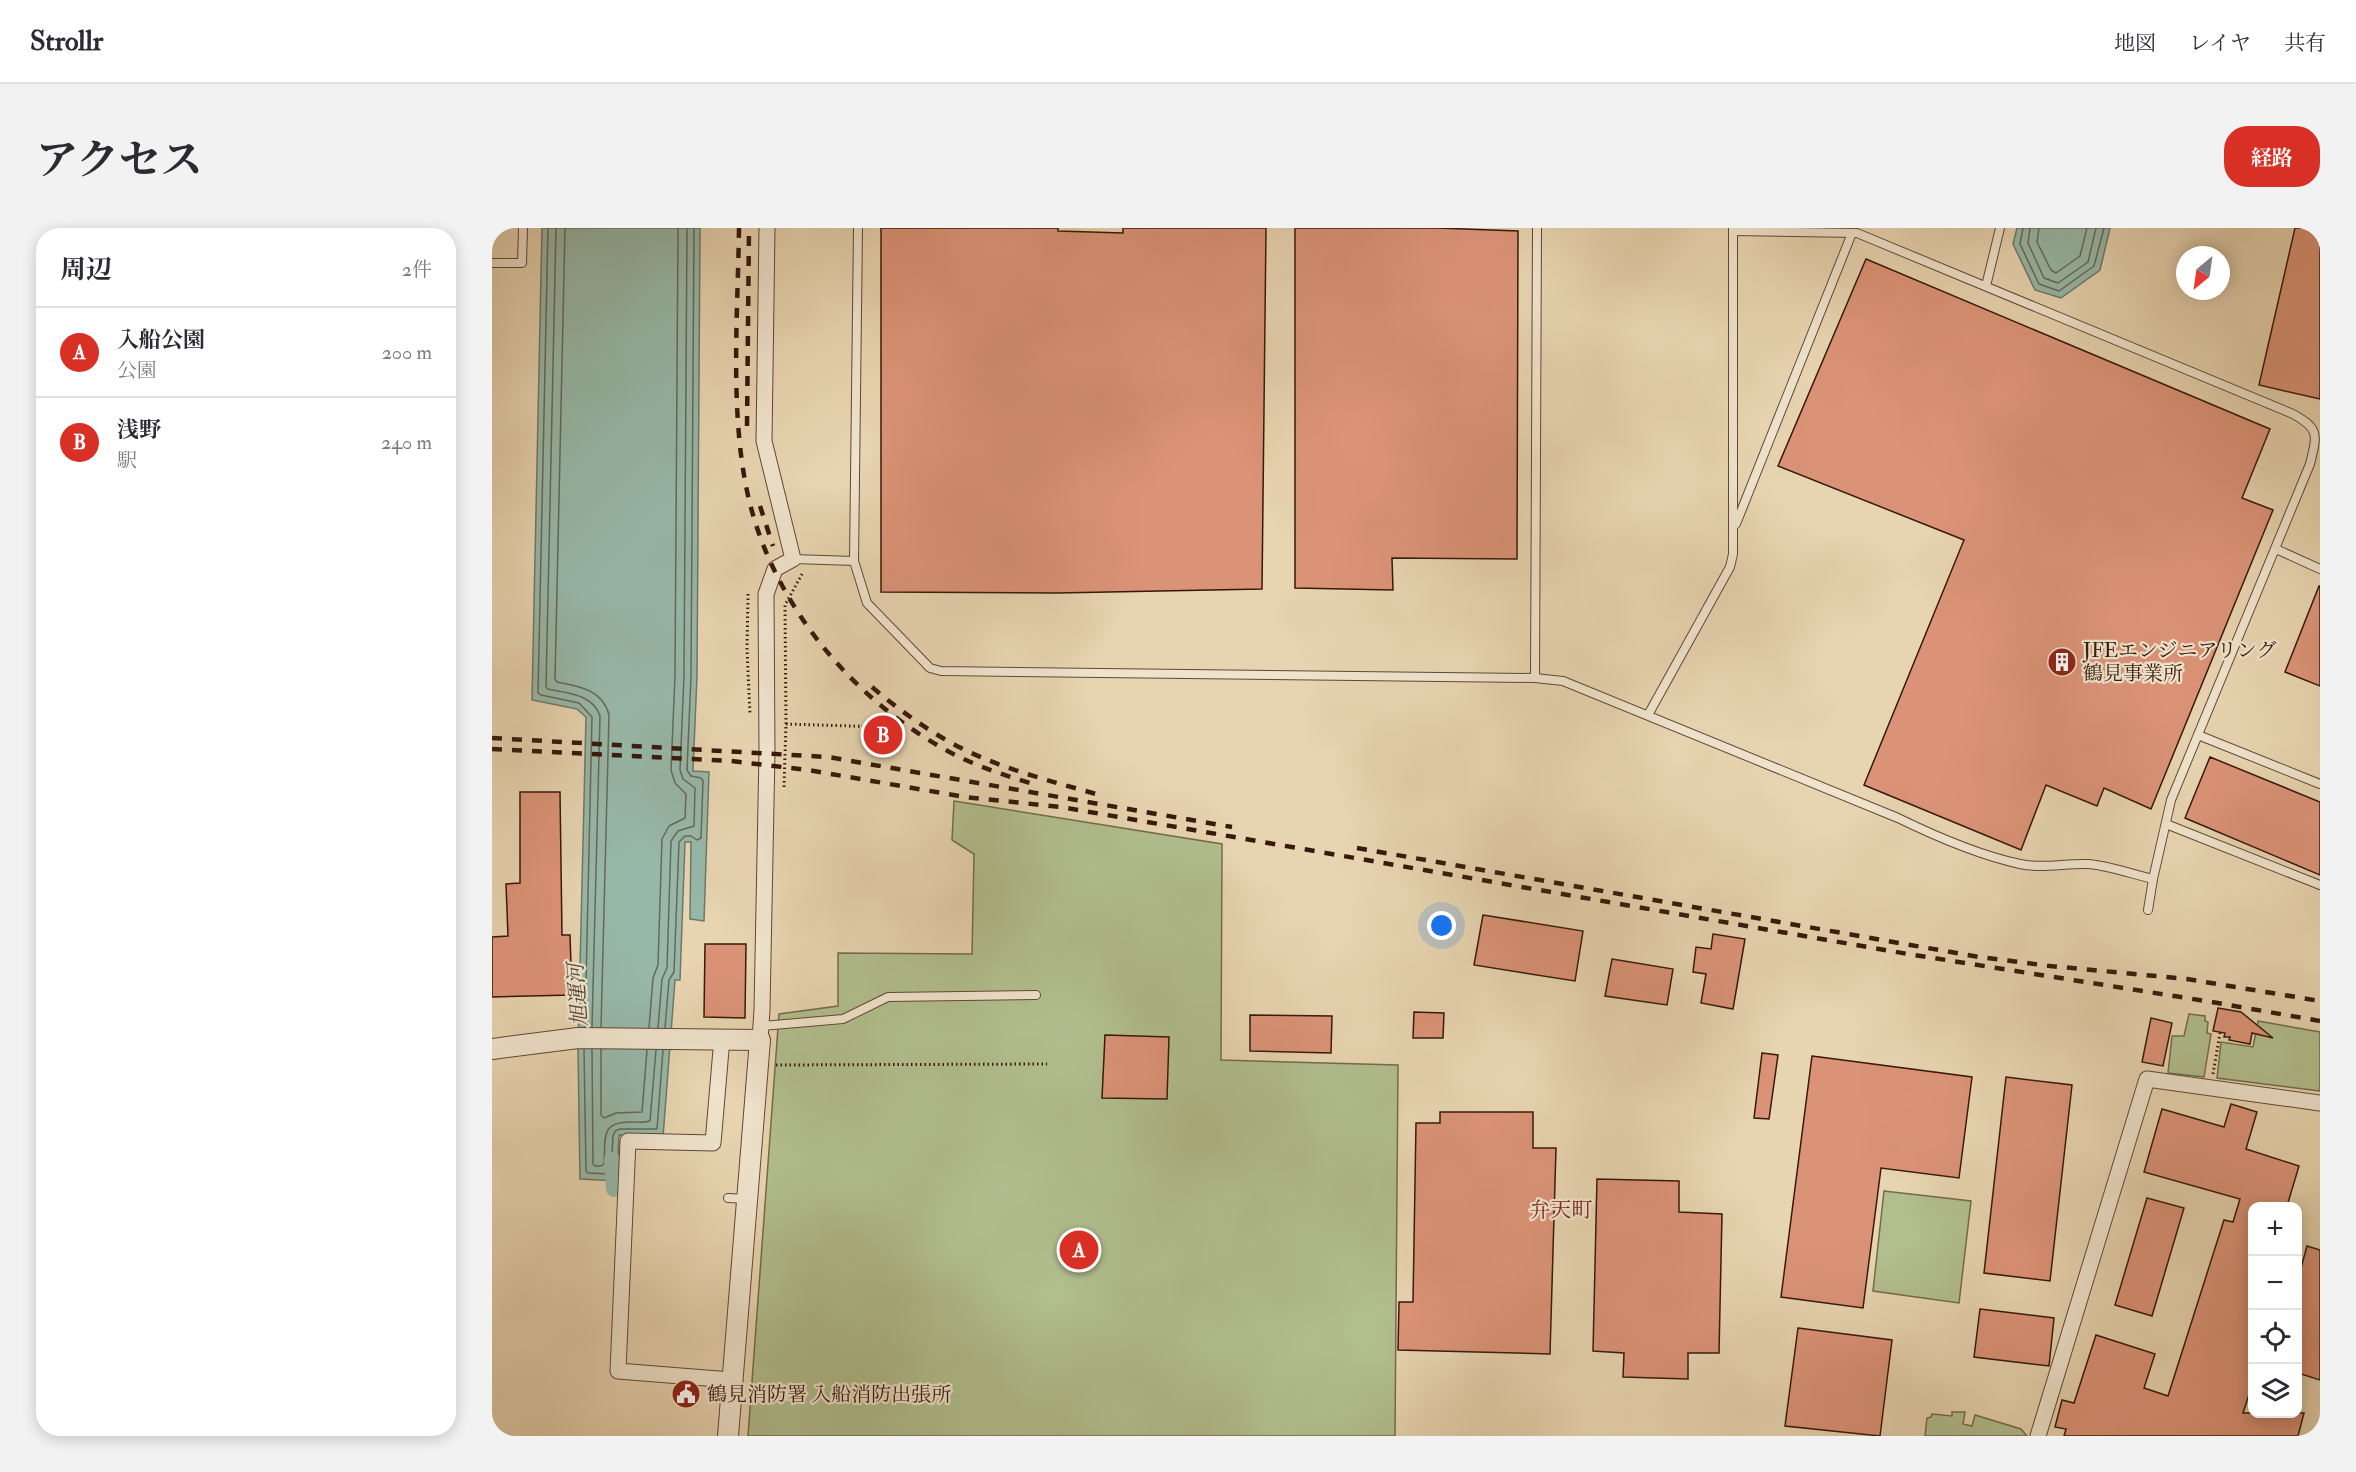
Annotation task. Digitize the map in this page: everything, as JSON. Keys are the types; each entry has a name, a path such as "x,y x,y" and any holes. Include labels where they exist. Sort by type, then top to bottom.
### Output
{"street":[{"path":"728,1436 737,1198 761,1033 767,752 765,594 775,569 794,559 764,441 768,228"},
{"path":"492,1049 578,1038 722,1038 761,1033"},
{"path":"722,1038 713,1143 628,1142 618,1371 731,1380"},
{"path":"2038,1436 2147,1079 2320,1103"}],"lane":[{"path":"492,263 522,263 523,228"},
{"path":"858,228 854,561 867,603 930,668 941,671 1535,678 1563,681 1899,818 1935,836 1978,851 2020,864 2092,865 2153,879"},
{"path":"1535,678 1537,228"},
{"path":"1986,286 2000,228"},
{"path":"1648,715 1730,567 1734,528 1733,229 1852,232 2282,409 2310,423 2316,437 2310,464 2171,800 2148,910"},
{"path":"1734,528 1852,232"},
{"path":"2276,549 2320,568"},
{"path":"794,559 854,561"},
{"path":"2198,735 2320,784"},
{"path":"2166,824 2320,885"},
{"path":"761,1033 843,1019 888,997 1036,995"}],"path":[{"path":"786,724 882,727"},
{"path":"2211,1088 2220,1033"},
{"path":"771,1065 1047,1064"}],"green space":[{"path":"954,801 1222,844 1221,1060 1398,1065 1395,1436 748,1436 779,1014 838,1006 838,953 972,954 974,854 952,840"},
{"path":"2189,1014 2205,1016 2205,1021 2208,1022 2207,1033 2211,1034 2204,1077 2168,1073 2172,1036 2184,1036"},
{"path":"2258,1021 2320,1032 2320,1091 2217,1078 2221,1042 2253,1047"},
{"path":"1884,1191 1971,1201 1959,1303 1873,1291"},
{"path":"1952,1412 1965,1412 1963,1424 1972,1426 1975,1415 2021,1429 2027,1436 1925,1436 1927,1418 1932,1414 1952,1416"}],"water":[{"path":"542,228 700,228 697,676 693,771 709,772 704,921 690,919 691,842 685,842 680,980 675,980 663,1137 619,1135 617,1181 580,1179 578,1051 586,717 577,709 532,700"},
{"path":"2017,228 2110,228 2100,270 2061,298 2035,290 2013,244"}],"building":[{"path":"881,228 1058,228 1058,231 1123,233 1123,228 1266,228 1262,589 1057,593 881,592"},
{"path":"1295,228 1438,228 1518,231 1517,559 1392,558 1393,590 1295,588"},
{"path":"2295,228 2320,228 2320,399 2259,385"},
{"name":"JFEエンジニアリング 鶴見事業所","path":"1866,259 2270,429 2242,498 2273,510 2151,809 2104,788 2097,806 2046,785 2021,850 1864,785 1964,540 1778,466"},
{"path":"2320,586 2320,686 2285,672"},
{"path":"2210,757 2320,802 2320,875 2185,818"},
{"path":"520,792 560,792 562,935 570,935 572,995 492,997 492,937 508,936 506,884 520,883"},
{"path":"1483,915 1583,931 1575,981 1474,965"},
{"path":"1713,934 1745,939 1733,1009 1701,1003 1706,974 1693,972 1696,947 1711,949"},
{"path":"705,944 746,944 745,1018 704,1017"},
{"path":"1612,959 1673,969 1667,1005 1605,996"},
{"path":"2218,1008 2241,1012 2273,1038 2252,1033 2250,1044 2229,1040 2230,1037 2224,1037 2225,1033 2213,1031"},
{"path":"1414,1012 1444,1013 1443,1038 1413,1038"},
{"path":"1250,1015 1332,1016 1331,1053 1250,1051"},
{"path":"2151,1018 2172,1023 2163,1066 2142,1062"},
{"path":"1105,1035 1169,1037 1167,1099 1102,1098"},
{"path":"1762,1053 1778,1055 1769,1119 1754,1118"},
{"path":"1812,1056 1972,1077 1959,1178 1881,1168 1863,1308 1781,1297"},
{"path":"2006,1077 2072,1085 2050,1281 1984,1273"},
{"path":"2231,1104 2257,1112 2246,1149 2299,1166 2288,1202 2248,1202 2248,1398 2243,1413 2248,1413 2248,1418 2302,1418 2302,1413 2304,1413 2298,1436 2064,1436 2066,1429 2055,1427 2062,1400 2074,1403 2096,1335 2155,1354 2144,1388 2168,1396 2224,1220 2233,1222 2240,1199 2144,1172 2162,1109 2224,1127"},
{"path":"1440,1112 1533,1112 1533,1148 1556,1148 1550,1354 1398,1350 1399,1302 1413,1302 1416,1123 1440,1123"},
{"path":"1597,1179 1679,1181 1679,1212 1722,1214 1719,1353 1688,1353 1688,1379 1623,1377 1624,1353 1593,1351"},
{"path":"2147,1198 2184,1208 2152,1316 2115,1305"},
{"path":"2307,1246 2320,1250 2320,1380 2302,1374 2302,1264"},
{"path":"1980,1309 2054,1318 2049,1366 1974,1357"},
{"path":"1798,1328 1892,1340 1880,1436 1785,1426"}],"waterway":[{"name":"旭運河","path":"612,1160 614,1189"}],"railway":[{"path":"739,228 736,390 741,455 756,526 771,564 791,601 814,635 870,697 903,723 948,751 984,768 1033,784"},
{"path":"747,426 749,228"},
{"path":"760,506 773,546"},
{"path":"872,687 925,727 976,755 1030,775 1103,796"},
{"path":"492,738 828,757 1232,827"},
{"path":"492,749 731,761 808,770 965,797 1061,807 1908,954 2320,1021"},
{"path":"1357,848 1979,957 2187,979 2320,1001"}],"place":[{"name":"JFEエンジニアリング 鶴見事業所","path":"2062,662"},
{"name":"浅野","path":"883,735"},
{"name":"入船公園","path":"1079,1250"},
{"name":"鶴見消防署 入船消防出張所","path":"686,1394"}],"district":[{"name":"弁天町","path":"1561,1210"}]}
